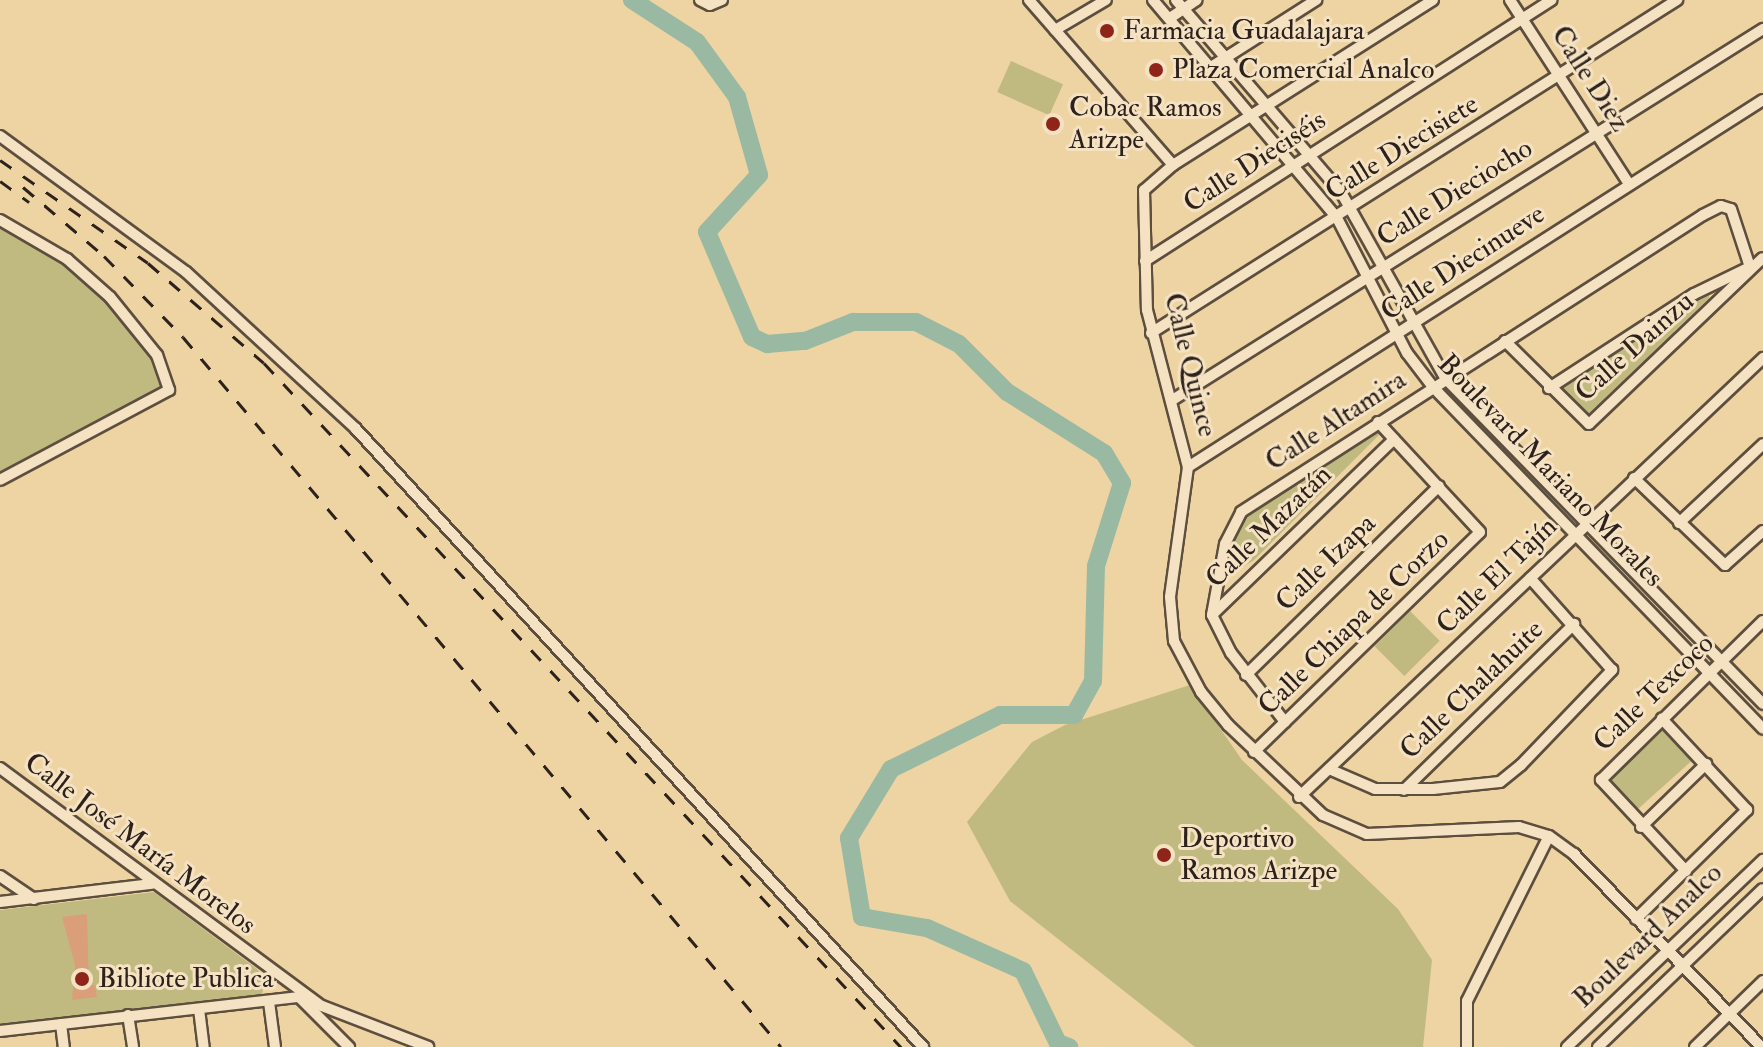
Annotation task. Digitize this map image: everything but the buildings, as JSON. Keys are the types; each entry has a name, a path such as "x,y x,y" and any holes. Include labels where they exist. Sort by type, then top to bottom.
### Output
{"street":[{"path":"700,0 719,2"},
{"path":"1029,0 1173,165"},
{"path":"1055,30 1106,0"},
{"name":"Boulevard Mariano Morales","path":"1153,0 1337,218 1397,334 1433,387 1577,532 1763,729"},
{"path":"1170,18 1180,4 1197,0"},
{"path":"1211,67 1316,0"},
{"name":"Calle Quince","path":"1433,0 1173,165 1144,190 1145,261 1151,333 1174,399 1188,467 1170,597 1174,641 1201,692 1254,752 1299,797 1367,834 1506,827 1549,836"},
{"name":"Calle Diez","path":"1510,0 1629,184"},
{"name":"Calle Dieciséis","path":"1145,261 1552,0"},
{"name":"Calle Diecisiete","path":"1151,333 1352,209 1677,0"},
{"name":"Boulevard Mariano Morales","path":"1180,4 1352,209 1412,325 1446,379 1763,704"},
{"name":"Calle Dieciocho","path":"1174,399 1763,29"},
{"name":"Calle Diecinueve","path":"1188,467 1763,100"},
{"path":"0,136 186,272 356,429 923,1047"},
{"name":"Calle Altamira","path":"1212,615 1225,544 1241,512 1378,422 1721,206 1735,216 1750,267"},
{"path":"0,220 67,259 110,297 157,355 169,390 0,480"},
{"name":"Calle Dainzu","path":"1505,341 1581,420 1598,420 1750,267 1763,258"},
{"path":"1549,388 1694,294 1750,267"},
{"name":"Calle El Tajín","path":"1299,797 1763,358"},
{"name":"Calle Chiapa de Corzo","path":"1254,752 1476,539 1477,524 1378,422"},
{"name":"Calle Mazatán","path":"1212,615 1394,439"},
{"path":"1679,523 1763,444"},
{"path":"1634,478 1725,565 1763,531"},
{"name":"Calle Izapa","path":"1246,675 1439,486"},
{"path":"1329,769 1359,786 1404,790 1500,782 1569,720 1612,670 1530,578"},
{"path":"1212,615 1246,675 1285,722"},
{"name":"Calle Texcoco","path":"1686,871 1641,827 1601,780 1763,621"},
{"name":"Calle Chalahuite","path":"1404,790 1574,624"},
{"path":"1636,919 1747,810 1662,719"},
{"path":"1641,827 1706,764"},
{"name":"Calle José María Morelos","path":"0,768 291,986 349,1047"},
{"path":"1467,1047 1463,1018 1471,990 1549,836 1762,1047"},
{"name":"Boulevard Analco","path":"1567,1047 1763,860"},
{"path":"0,876 34,899"},
{"path":"0,902 152,884"},
{"name":"Boulevard Analco","path":"1598,1047 1763,889"},
{"path":"1695,1047 1763,981"},
{"path":"0,1031 303,997"},
{"name":"Calle José María Morelos","path":"303,997 350,1021 428,1047"},
{"path":"269,1002 275,1047"},
{"path":"199,1009 204,1047"},
{"path":"128,1015 133,1047"},
{"path":"61,1024 64,1047"}],"shaded area":[{"path":"1011,61 1063,84 1049,115 997,92"},
{"path":"0,224 60,257 102,292 155,357 165,389 0,476"},
{"path":"1709,291 1709,298 1588,414 1560,385"},
{"path":"1376,426 1380,434 1254,560 1220,582 1239,518"},
{"path":"1410,611 1440,641 1404,676 1375,646"},
{"name":"Deportivo Ramos Arizpe","path":"1190,685 1242,760 1398,909 1432,960 1423,1047 1195,1047 1010,901 967,822 1032,742 1065,725"},
{"path":"1663,722 1695,758 1635,812 1603,776"},
{"path":"154,892 257,969 265,979 262,995 0,1024 0,910"}],"waterway":[{"path":"632,0 697,42 737,97 759,175 707,232 752,337 767,344 805,341 853,322 916,322 959,344 1007,392 1104,453 1122,483 1096,566 1093,681 1074,715 1000,715 891,769 849,838 862,917 927,928 1023,971 1058,1043 1069,1047"}],"railway":[{"path":"0,160 148,263 264,363 901,1047"},
{"path":"0,181 29,202"},
{"path":"23,187 104,256 183,337 781,1047"}],"place":[{"name":"Farmacia Guadalajara","path":"1107,31"},
{"name":"Plaza Comercial Analco","path":"1156,70"},
{"name":"Cobac Ramos Arizpe","path":"1053,124"},
{"name":"Deportivo Ramos Arizpe","path":"1164,855"},
{"name":"Bibliote Publica","path":"82,979"}]}
